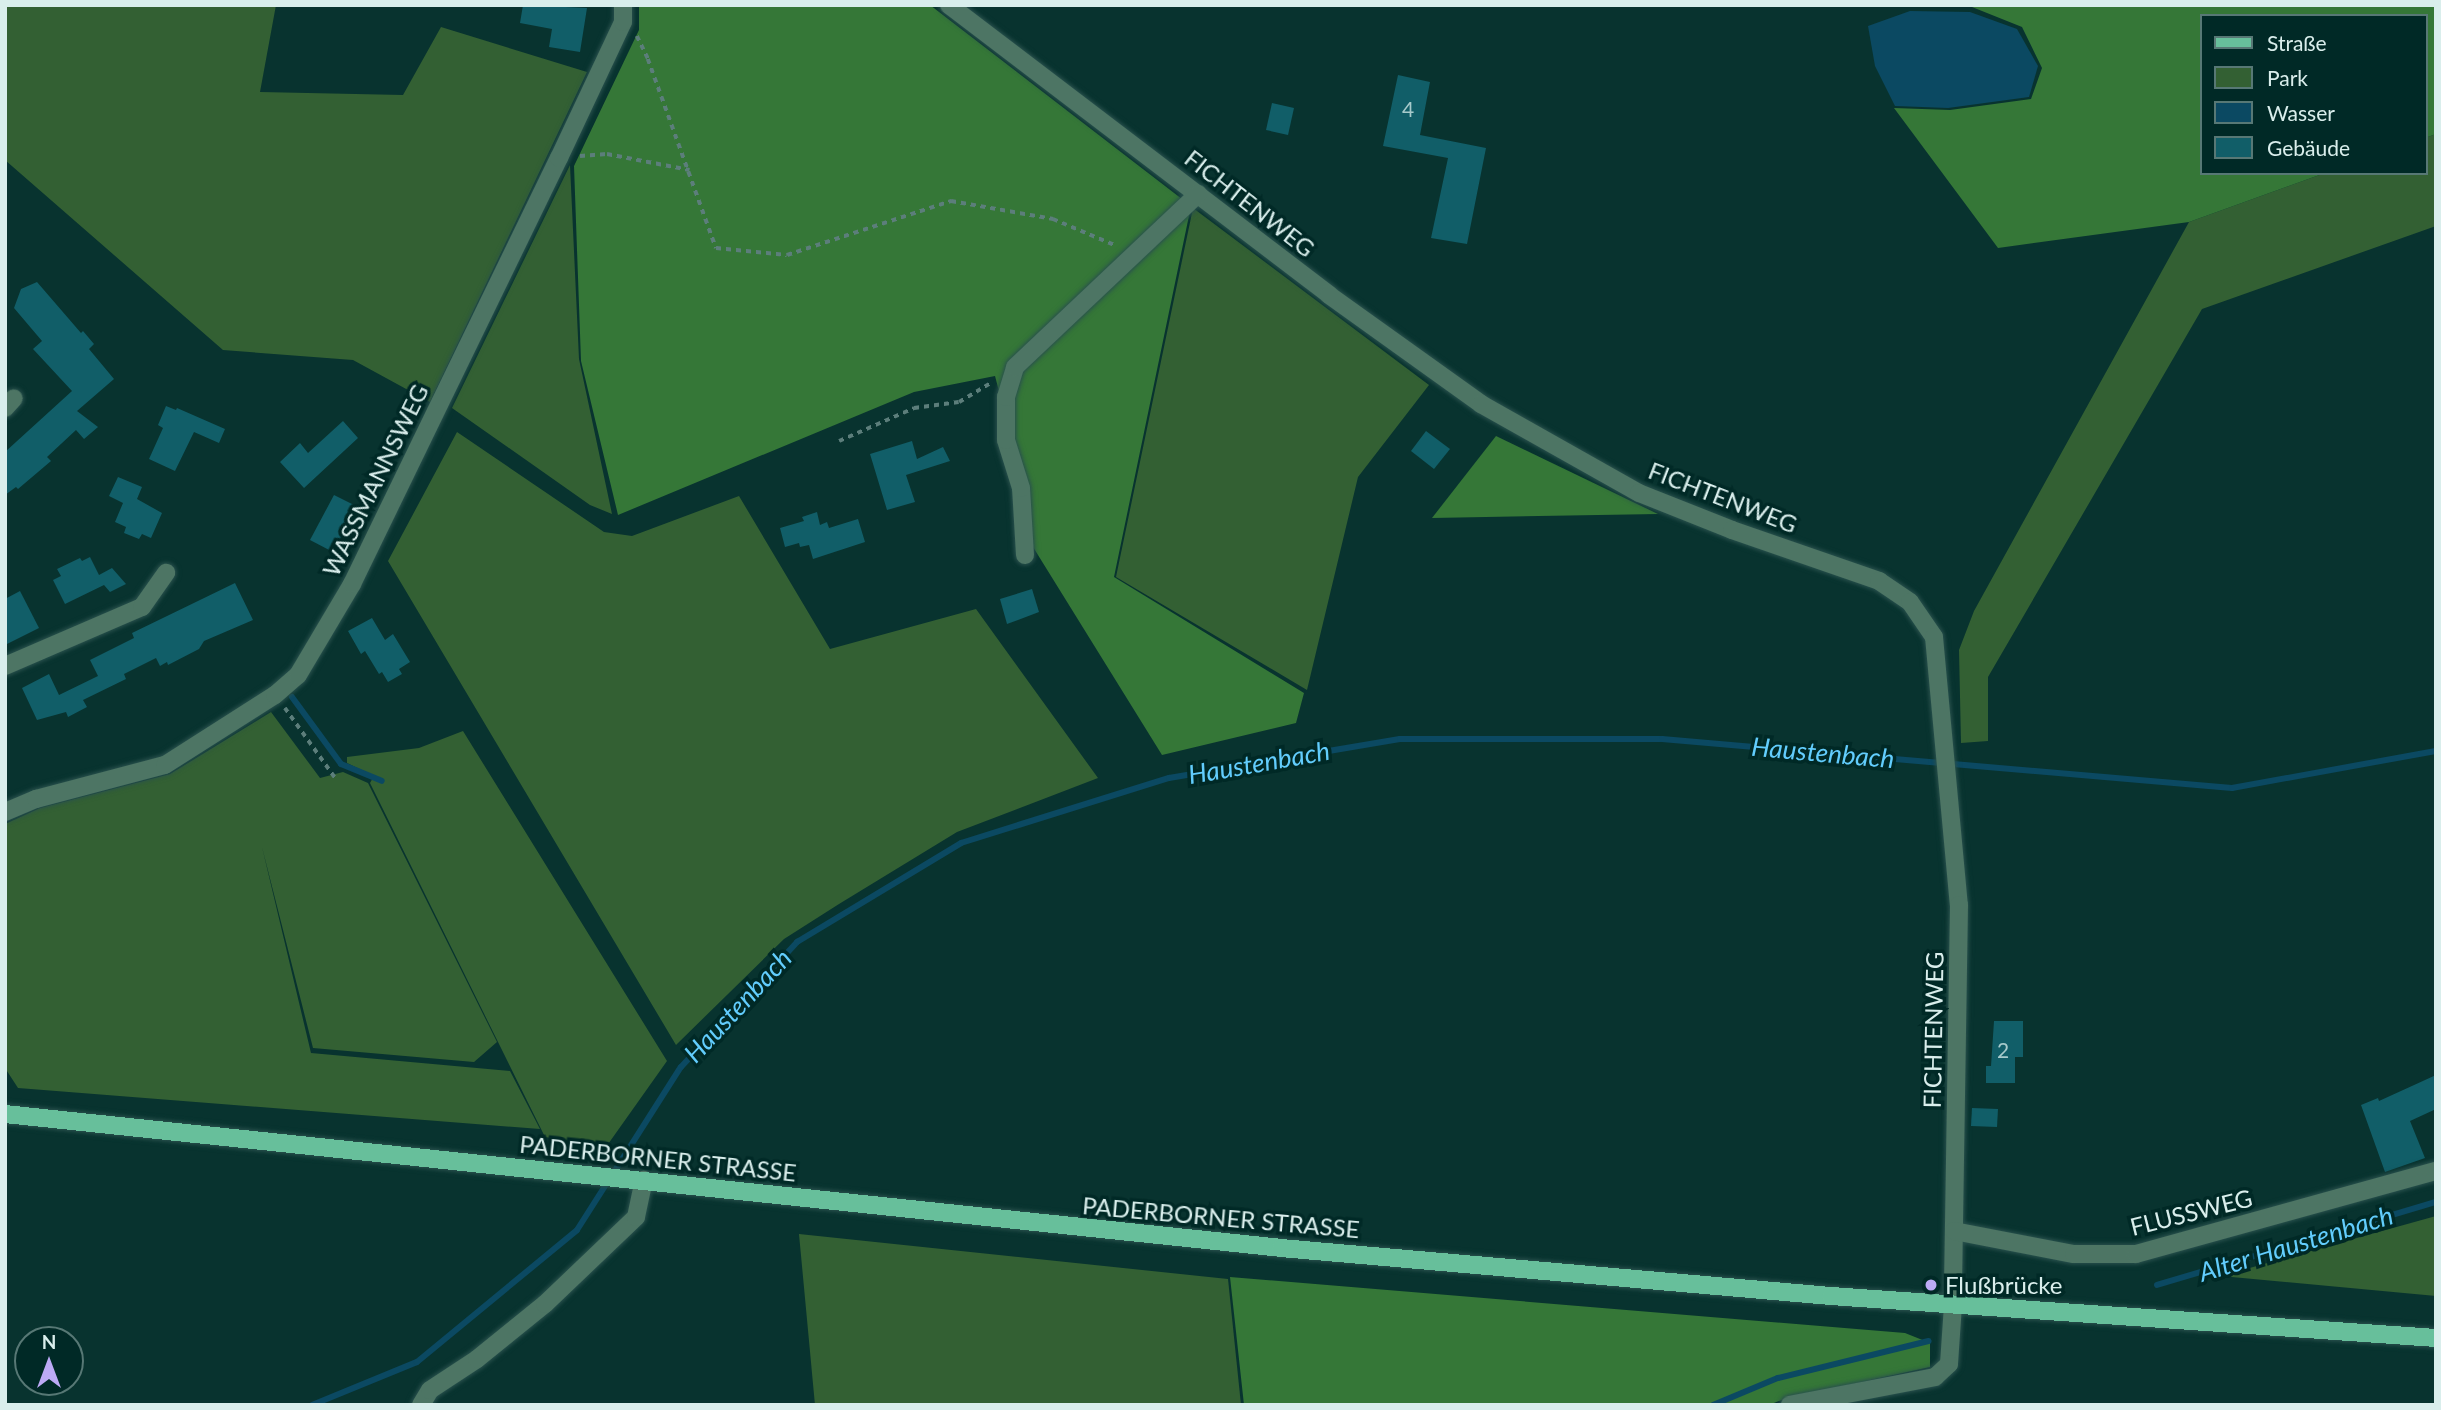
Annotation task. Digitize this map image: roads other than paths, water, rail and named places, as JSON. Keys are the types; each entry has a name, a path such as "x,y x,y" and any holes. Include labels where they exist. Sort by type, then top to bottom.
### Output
{"main road":[{"name":"PADERBORNER STRASSE","path":"5,1114 572,1172 895,1210 1280,1248 1953,1305 2436,1338"}],"street":[{"name":"FICHTENWEG","path":"949,5 1329,295 1480,404 1639,493 1732,530 1879,581 1910,602 1934,637 1959,905 1953,1305 1949,1364 1935,1377 1790,1405"},
{"name":"WASSMANNSWEG","path":"5,812 36,799 165,765 275,695 298,675 352,584 623,22 623,7"},
{"path":"1025,555 1021,488 1006,440 1006,397 1016,367 1198,194"},
{"path":"5,666 142,607 166,573"},
{"name":"FLUSSWEG","path":"1954,1231 2074,1254 2136,1254 2436,1171"},
{"path":"421,1405 430,1390 477,1359 545,1304 636,1217 641,1180"}],"water":[{"path":"1910,11 1970,12 2017,29 2038,66 2029,97 1948,108 1895,106 1875,66 1868,26"}],"waterway":[{"path":"292,697 341,764 382,781"},
{"name":"Haustenbach","path":"312,1405 417,1362 577,1230 681,1067 797,942 961,843 1169,778 1400,739 1662,739 2232,788 2436,751"},
{"name":"Alter Haustenbach","path":"2157,1285 2436,1202"},
{"name":"Alter Haustenbach","path":"1713,1405 1778,1378 1929,1341"}],"place":[{"name":"Flußbrücke","path":"1931,1285"}]}
